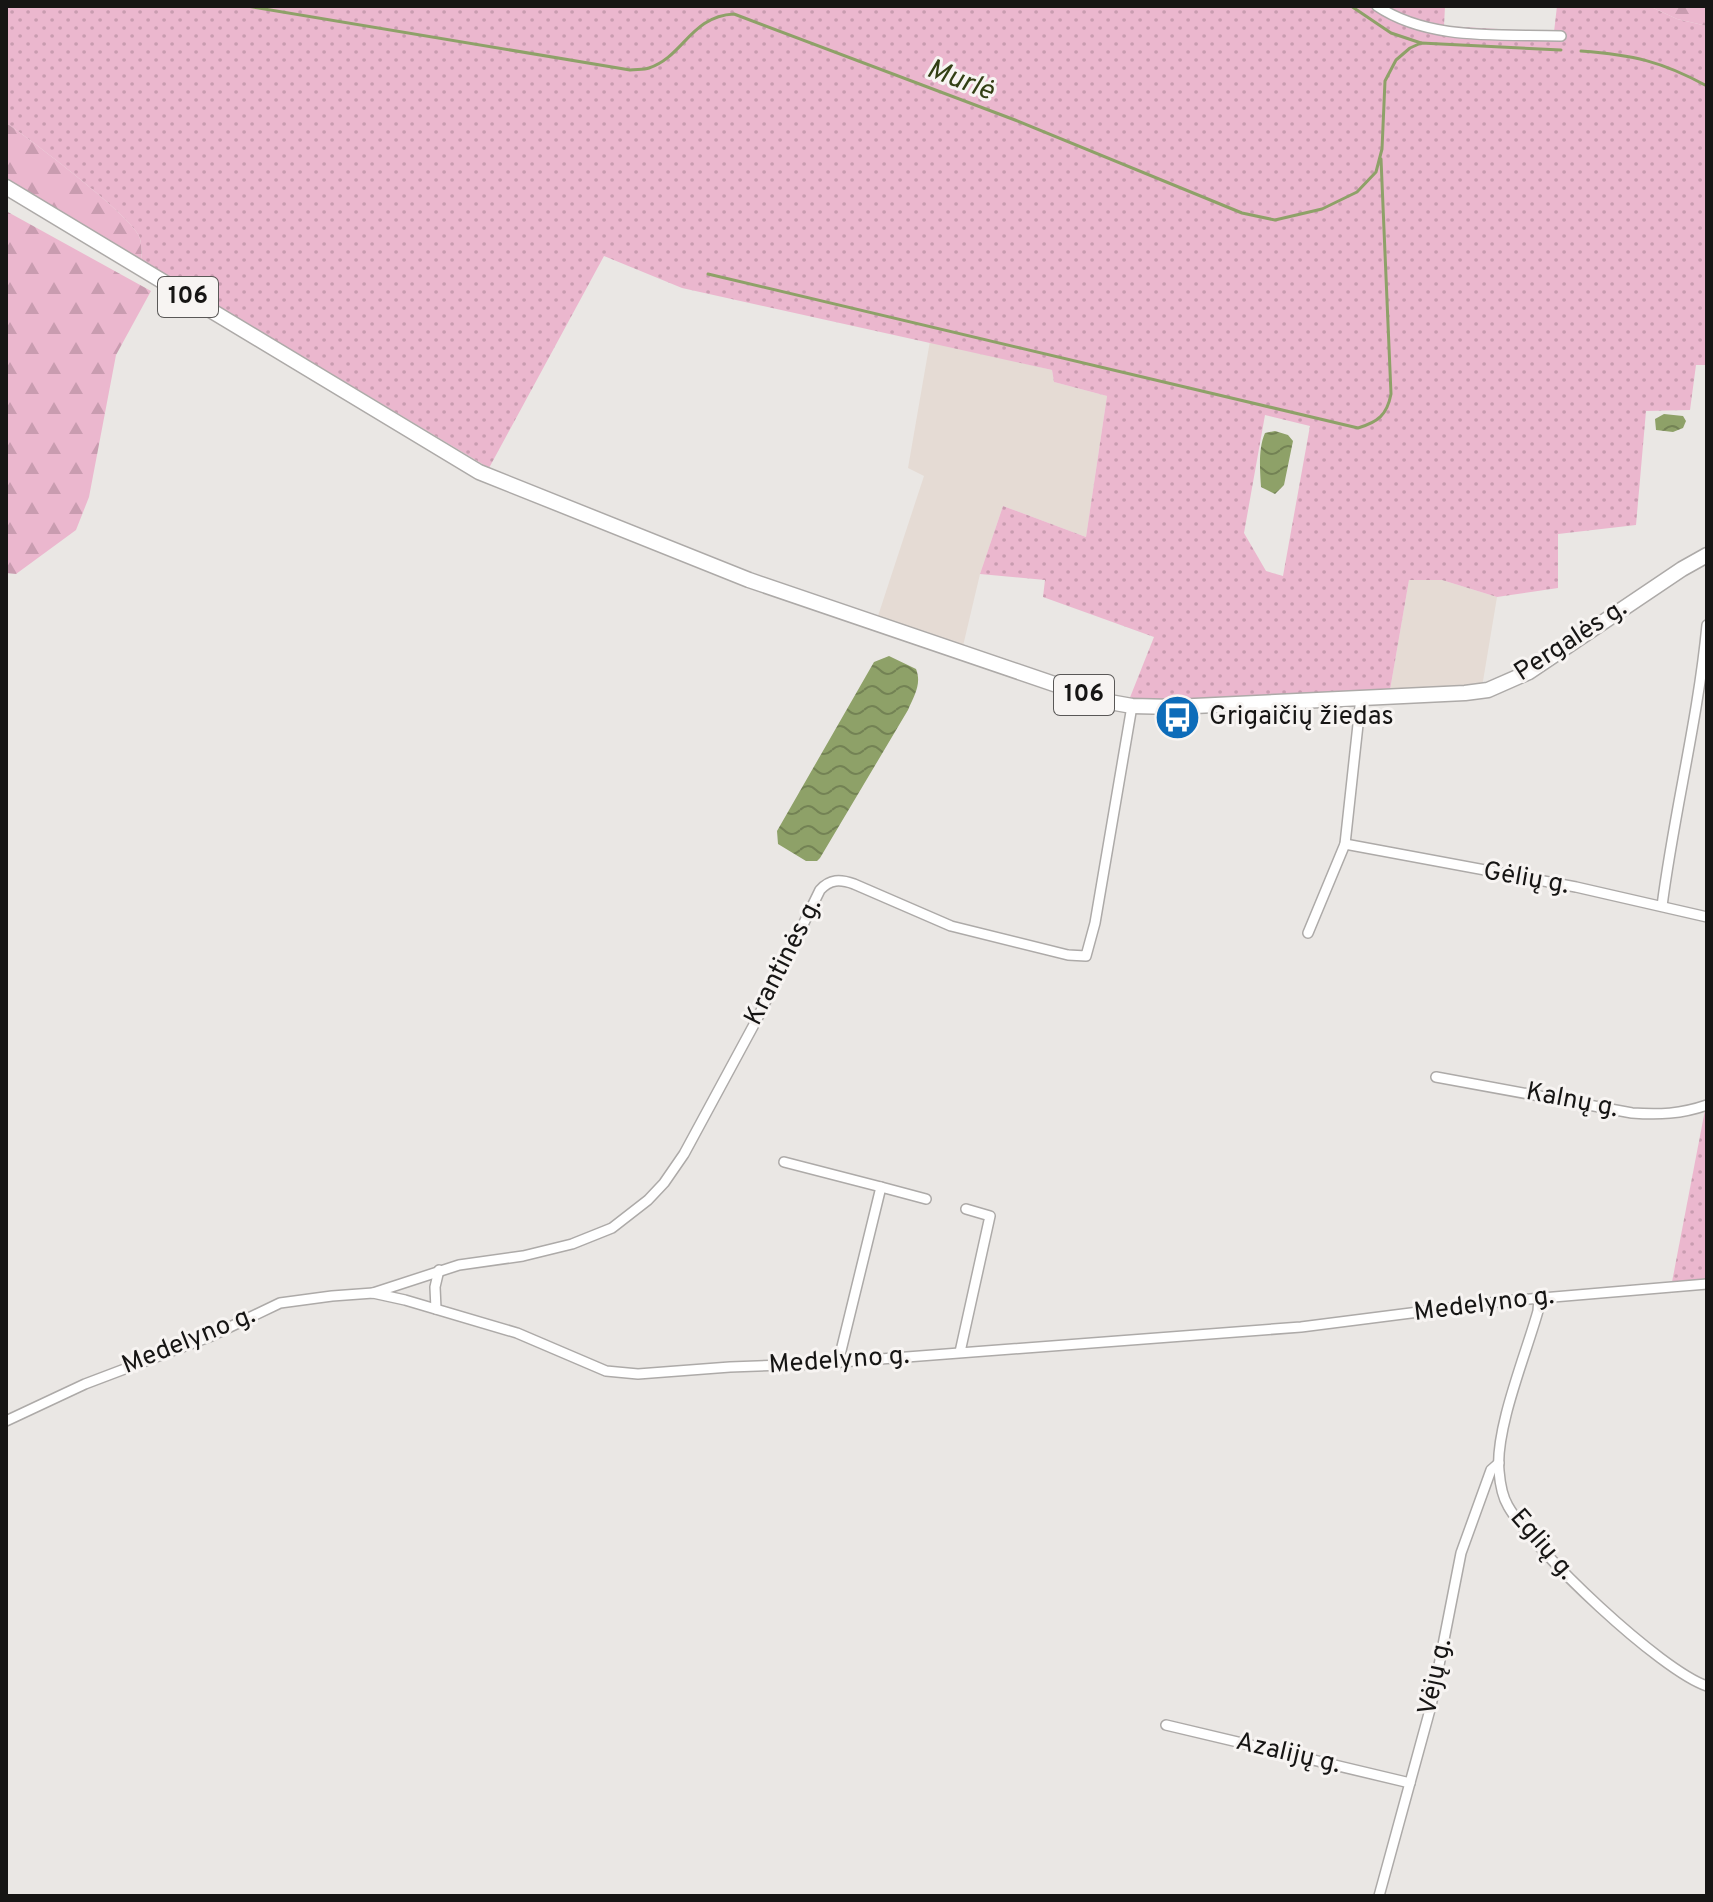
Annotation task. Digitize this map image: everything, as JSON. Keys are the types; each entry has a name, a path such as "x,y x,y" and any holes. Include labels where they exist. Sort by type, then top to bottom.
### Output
{"main road":[{"name":"Pergalės g.","path":"6,187 479,472 749,580 1079,693 1132,706 1174,707 1465,693 1501,685 1529,672 1671,576 1707,558"}],"street":[{"path":"1377,6 1391,16 1425,28 1467,33 1561,36"},
{"path":"1662,906 1669,852 1691,744 1707,625"},
{"path":"1308,933 1345,844 1361,697"},
{"name":"Krantinės g.","path":"373,1293 459,1265 523,1256 572,1244 612,1228 648,1200 684,1154 757,1019 820,890 829,882 843,880 930,919 963,929 1068,955 1086,956 1095,923 1132,706"},
{"name":"Gėlių g.","path":"1345,844 1707,917"},
{"name":"Kalnų g.","path":"1436,1077 1632,1113 1685,1113 1707,1105"},
{"path":"784,1162 926,1199"},
{"path":"838,1363 881,1187"},
{"path":"960,1352 990,1216 966,1209"},
{"path":"436,1309 435,1287 439,1270"},
{"name":"Medelyno g.","path":"6,1421 85,1384 209,1337 280,1303 332,1296 373,1293 436,1309 517,1333 606,1371 638,1374 838,1363 1301,1327 1539,1298 1707,1284"},
{"name":"Eglių g.","path":"1539,1298 1538,1311 1502,1432 1499,1463 1507,1504 1564,1574 1637,1639 1695,1682 1707,1686"},
{"name":"Vėjų g.","path":"1379,1896 1433,1697 1461,1553 1491,1470 1499,1463"},
{"name":"Azalijų g.","path":"1166,1725 1410,1783"}],"shaded area":[{"path":"930,341 1052,370 1054,382 1107,396 1086,537 1003,506 980,574 963,646 877,619 924,476 908,468"},
{"path":"1409,580 1442,580 1497,597 1482,687 1390,690"}],"green space":[{"path":"6,6 1445,6 1444,26 1554,32 1557,6 1649,6 1677,19 1707,26 1707,365 1696,365 1690,410 1646,411 1636,525 1558,534 1558,588 1497,597 1442,580 1409,580 1390,690 1169,702 1129,700 1154,637 1043,597 1045,580 980,574 1003,506 1086,537 1107,396 1054,382 1052,370 682,288 604,256 489,468 142,260 139,236 132,226 99,195 6,123","holes":["1265,415 1310,426 1283,576 1266,571 1244,533"]},
{"path":"1649,6 1707,6 1707,26 1677,19"},
{"path":"6,123 99,195 132,226 139,236 142,260 6,178"},
{"path":"6,211 151,291 116,355 89,497 76,530 16,574 6,573"},
{"path":"1705,1110 1707,1279 1672,1282"}],"water":[{"path":"1664,414 1683,416 1686,421 1683,428 1673,432 1656,430 1655,419"},
{"path":"1275,431 1288,435 1293,441 1284,485 1275,494 1261,487 1260,467 1265,433"},
{"path":"889,656 916,669 918,685 915,695 820,858 806,861 778,844 777,831 874,662"}],"waterway":[{"name":"Murlė","path":"247,6 630,70 647,69 661,63 707,22 734,14 1015,120 1242,213 1275,220 1322,209 1357,192 1376,172 1382,149 1385,81 1396,60 1410,48 1421,43 1561,50"},
{"path":"1351,6 1391,33 1421,43"},
{"name":"Murlė","path":"1581,51 1646,61 1707,86"},
{"path":"708,274 1358,428 1380,417 1391,394 1381,159"}],"place":[{"name":"Grigaičių žiedas","path":"1178,717"}]}
